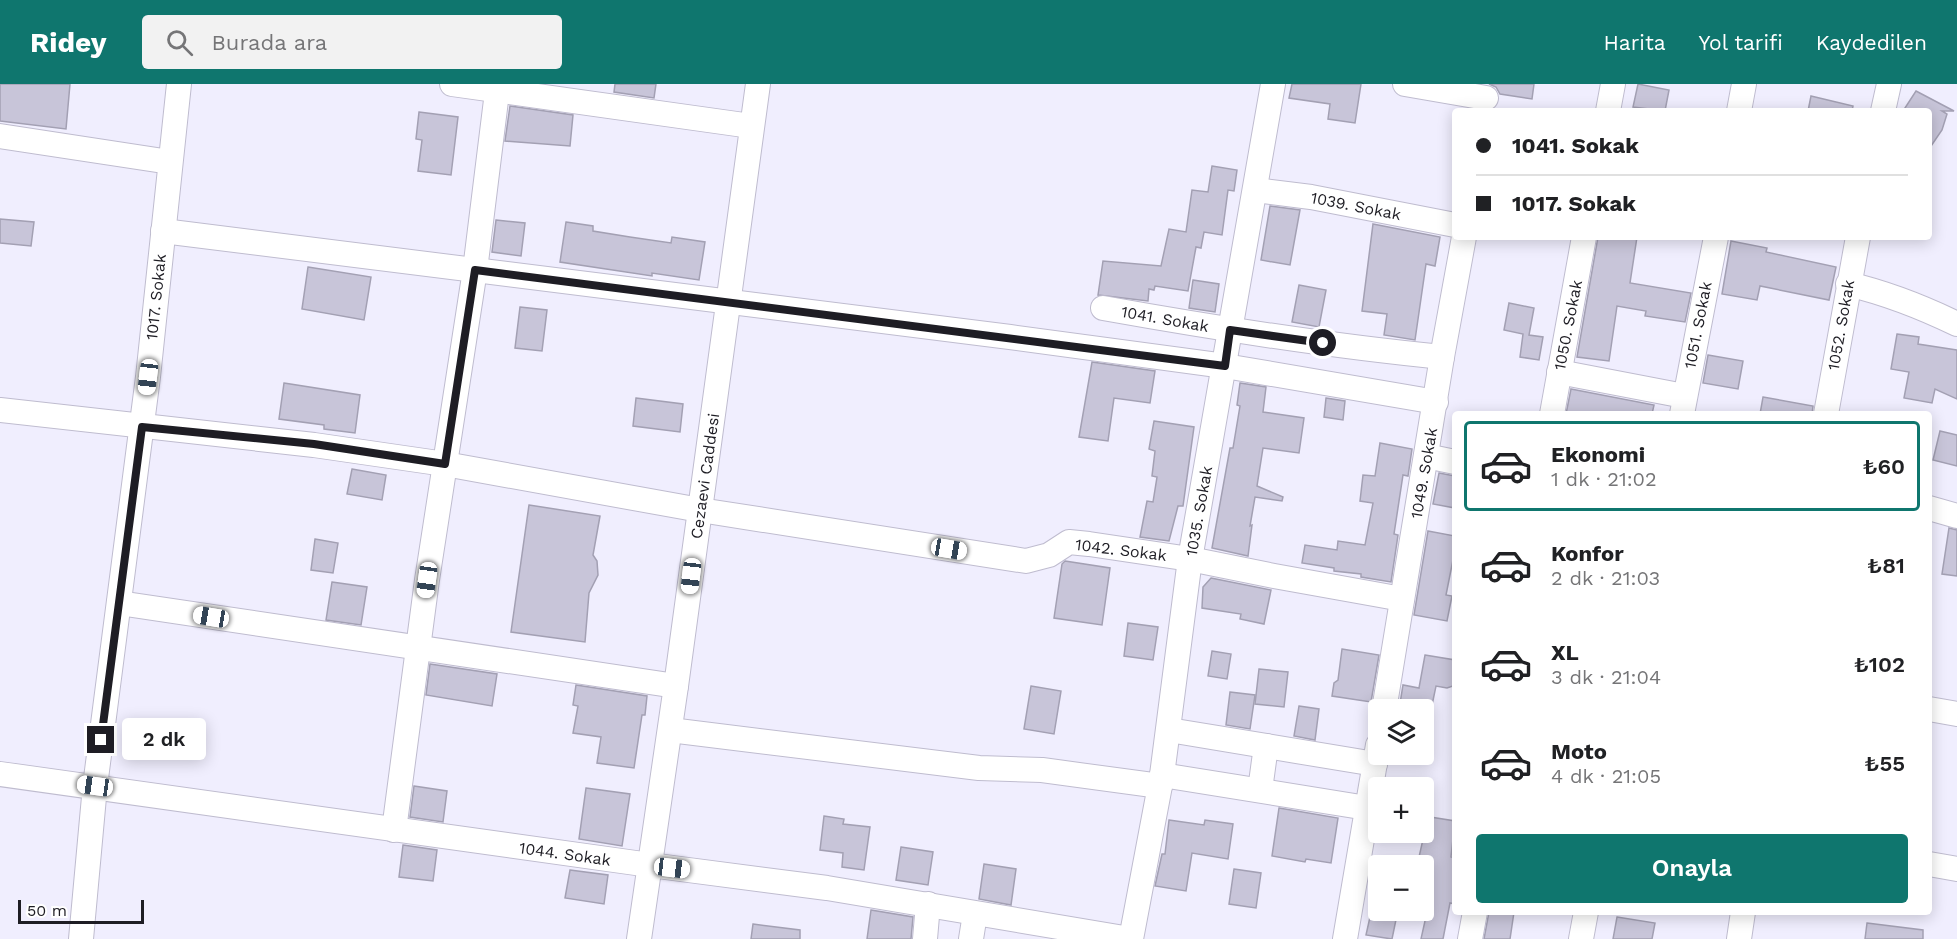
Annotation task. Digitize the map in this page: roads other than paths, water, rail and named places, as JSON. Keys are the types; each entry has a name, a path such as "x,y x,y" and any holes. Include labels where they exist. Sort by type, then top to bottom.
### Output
{"street":[{"name":"1017. Sokak","path":"81,939 95,786 142,427 179,84"},
{"path":"452,84 498,87 751,126"},
{"name":"Cezaevi Caddesi","path":"639,939 670,730 758,84"},
{"name":"1035. Sokak","path":"1130,939 1161,781 1190,559 1273,84"},
{"path":"1405,84 1486,98"},
{"path":"1609,108 1613,84"},
{"path":"1740,108 1744,84"},
{"path":"1884,108 1889,84"},
{"path":"394,830 418,647 475,270 498,87"},
{"path":"0,136 170,162"},
{"name":"1039. Sokak","path":"1256,190 1452,224"},
{"path":"163,231 728,304 1010,337 1225,366 1436,402"},
{"name":"1049. Sokak","path":"1386,699 1463,240"},
{"name":"1050. Sokak","path":"1552,411 1583,240"},
{"name":"1051. Sokak","path":"1683,405 1715,240"},
{"name":"1052. Sokak","path":"1827,411 1857,240"},
{"path":"1848,284 1872,290 1932,312 1957,324"},
{"name":"1041. Sokak","path":"1103,308 1230,330 1370,350 1442,357"},
{"path":"1559,372 1641,386 1683,405"},
{"name":"1042. Sokak","path":"0,410 314,444 445,464 700,510 1026,561 1049,555 1069,542 1190,559 1402,599"},
{"path":"1426,456 1452,461"},
{"path":"1932,509 1957,516"},
{"path":"119,603 676,686"},
{"path":"1932,710 1957,714"},
{"path":"670,730 980,768 1042,770 1260,790 1367,808"},
{"path":"1169,730 1266,746 1368,753"},
{"path":"1260,790 1266,746"},
{"path":"1345,939 1375,765"},
{"name":"1044. Sokak","path":"0,774 827,888 1130,939"},
{"path":"1932,865 1957,869"},
{"path":"925,939 928,904"},
{"path":"971,939 975,914"},
{"path":"1470,939 1474,915"},
{"path":"1581,939 1585,915"},
{"path":"1739,939 1743,915"}]}
